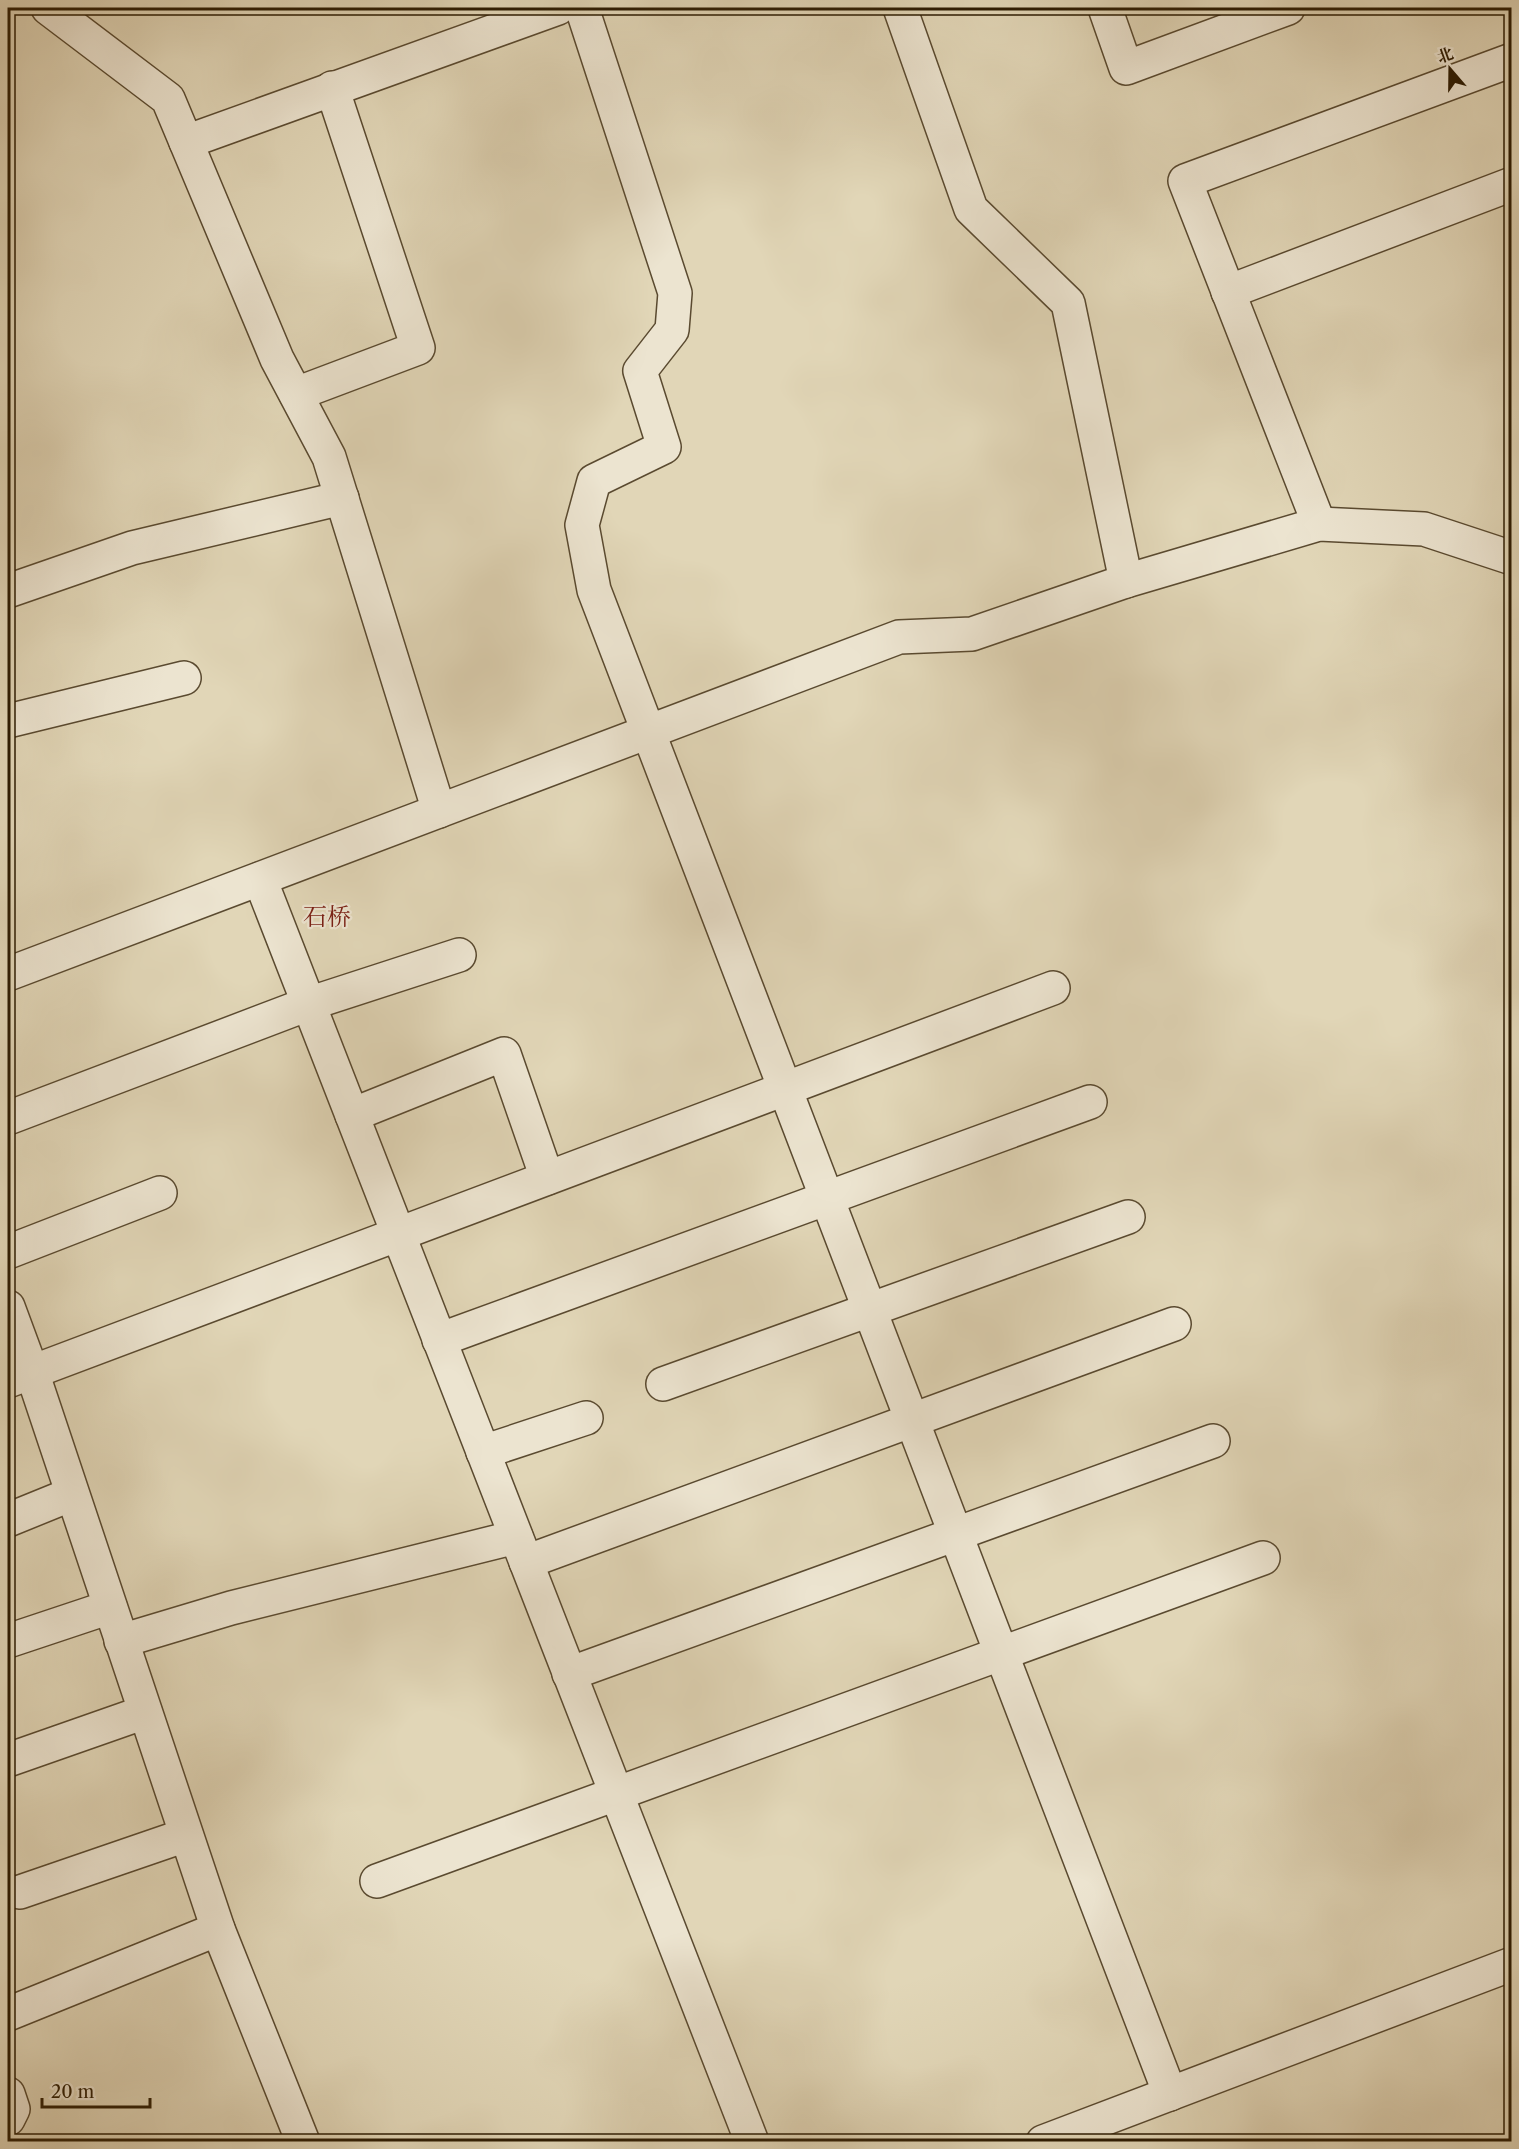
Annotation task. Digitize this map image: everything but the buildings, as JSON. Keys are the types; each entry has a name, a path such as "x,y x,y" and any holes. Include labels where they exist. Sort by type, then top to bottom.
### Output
{"street":[{"path":"48,8 168,99 276,359 329,457 439,811"},
{"path":"186,141 558,8"},
{"path":"582,8 675,292 672,330 640,370 664,447 594,481 582,525 594,590 1170,2094"},
{"path":"900,8 971,209 1068,303 1126,580"},
{"path":"1105,8 1126,68 1288,8"},
{"path":"1319,524 1185,181 1512,60"},
{"path":"296,394 418,348 332,88"},
{"path":"1228,292 1512,184"},
{"path":"8,591 132,548 342,498"},
{"path":"8,974 899,637 972,634 1126,580 1319,524 1424,529 1512,558"},
{"path":"8,721 184,678"},
{"path":"260,879 752,2142"},
{"path":"8,1118 308,1004 459,955"},
{"path":"20,1377 1053,988"},
{"path":"352,1115 504,1054 546,1178"},
{"path":"439,1340 1090,1102"},
{"path":"8,1252 160,1193"},
{"path":"663,1384 1128,1217"},
{"path":"8,1307 20,1377 72,1494 218,1929 303,2142"},
{"path":"122,1641 231,1608 521,1550 912,1421 1174,1324"},
{"path":"483,1452 586,1418"},
{"path":"569,1674 1213,1441"},
{"path":"8,1520 72,1494"},
{"path":"377,1881 1263,1558"},
{"path":"8,1641 110,1607"},
{"path":"8,1760 145,1712"},
{"path":"20,1892 186,1835"},
{"path":"8,2014 218,1929"},
{"path":"1043,2142 1512,1964"},
{"path":"8,2094 13,2109 8,2119"}],"district":[{"name":"石桥","path":"327,917"}]}
